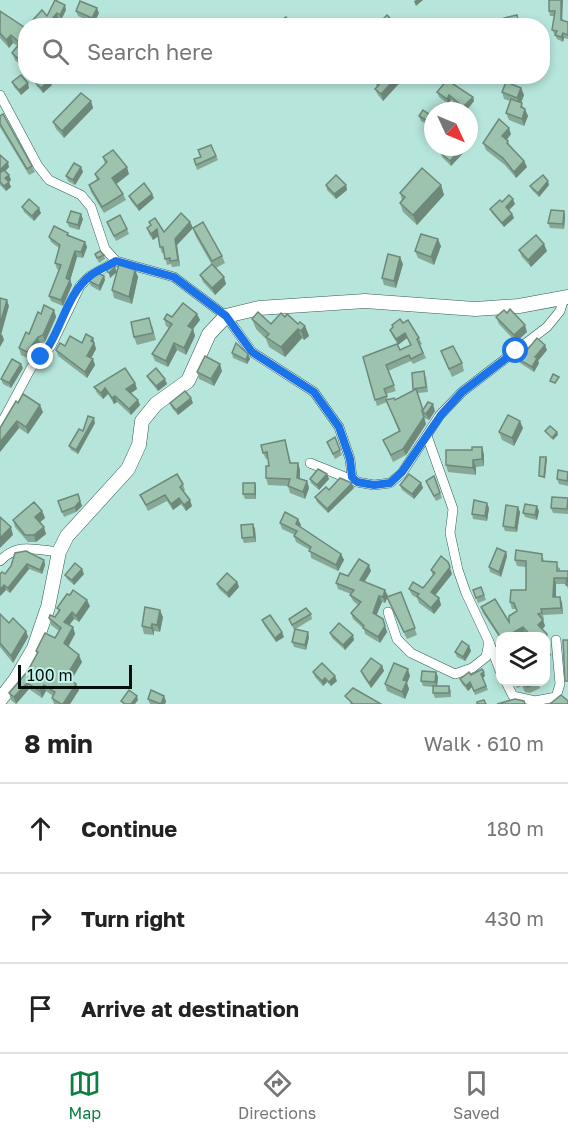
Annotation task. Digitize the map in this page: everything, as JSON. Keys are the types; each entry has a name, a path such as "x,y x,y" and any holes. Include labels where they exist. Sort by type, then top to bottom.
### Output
{"main road":[{"path":"0,700 16,679 34,648 48,607 59,552 74,525 100,501 128,469 135,457 142,421 147,412 188,381 209,334 226,316 259,308 366,301 475,309 519,306 566,297"}],"street":[{"path":"0,95 38,166 50,180 81,195 91,207 105,249 116,261 174,277 226,316 252,352 301,382 330,411 350,459 352,477 357,482"},
{"path":"0,426 31,368 51,345 80,286 90,276 116,261"},
{"path":"310,463 357,482 374,485 390,483 402,472 441,415 462,392 548,327 560,311 566,297"},
{"path":"427,436 453,508 450,532 458,570 496,659"},
{"path":"0,561 7,553 20,547 59,552"},
{"path":"388,612 397,639 411,653 454,674 472,668 486,657 489,642"},
{"path":"508,686 513,696 535,701 556,697 560,684 556,640"}],"building":[{"path":"55,0 65,5 60,15 57,13 53,18 35,18 42,10 47,16"},
{"path":"549,0 561,0 561,20 568,22 568,35 563,33 561,37 555,35 557,31 552,30 555,11 549,11"},
{"path":"80,1 97,8 92,18 76,11"},
{"path":"0,11 18,23 18,41 11,35 6,40 0,33"},
{"path":"18,46 18,58 12,53"},
{"path":"18,77 18,84 27,84 19,90 12,82"},
{"path":"390,84 381,94 375,89 379,85"},
{"path":"444,84 453,84 473,97 468,102 457,102 449,95 447,99 437,92"},
{"path":"505,84 521,88 517,98 502,92"},
{"path":"81,93 91,101 62,131 53,122"},
{"path":"511,99 522,103 521,107 525,109 522,119 506,113"},
{"path":"423,110 424,111 424,119 419,116"},
{"path":"3,114 32,166 27,169 0,124 0,116"},
{"path":"499,119 509,128 502,136 524,161 514,172 503,158 483,143"},
{"path":"211,145 216,156 196,165 194,159 201,157 198,150"},
{"path":"113,150 127,167 112,178 123,194 102,207 89,185 99,179 95,174 107,162 103,157"},
{"path":"0,155 8,162 0,170"},
{"path":"444,156 454,156 450,161"},
{"path":"74,163 81,167 73,180 66,176"},
{"path":"422,168 441,185 413,215 400,203 405,197 400,193"},
{"path":"4,170 9,175 5,178 9,182 4,186 0,182 0,173"},
{"path":"336,175 346,185 334,194 326,185"},
{"path":"543,175 548,181 538,193 530,186"},
{"path":"144,183 152,194 137,206 129,196"},
{"path":"509,195 513,199 506,207 512,214 502,223 490,209"},
{"path":"29,199 39,208 32,216 22,207"},
{"path":"551,210 564,211 563,224 548,223"},
{"path":"71,211 81,214 78,225 67,222"},
{"path":"181,213 190,222 175,239 178,260 170,261 170,258 165,259 163,247 160,247 157,229 151,234 147,228 151,225 149,222 155,218 164,232"},
{"path":"120,215 127,229 114,236 107,222"},
{"path":"203,222 222,256 212,261 193,228"},
{"path":"54,226 68,233 67,235 85,242 81,252 75,251 66,278 70,280 61,300 49,296 61,265 55,263 60,245 49,237"},
{"path":"421,234 438,239 431,257 415,251"},
{"path":"536,235 544,244 528,260 519,250"},
{"path":"100,251 104,255 97,258 95,254"},
{"path":"388,254 400,257 394,281 382,278"},
{"path":"119,264 135,270 129,297 112,290"},
{"path":"212,264 224,277 212,288 200,275"},
{"path":"113,265 115,267 109,273 105,269"},
{"path":"98,273 104,276 99,286 89,281"},
{"path":"0,298 7,300 0,324"},
{"path":"183,303 197,314 188,326 193,329 184,348 174,343 166,361 152,354 172,324 164,319 167,314 172,317"},
{"path":"44,305 54,310 43,335 38,337 27,352 19,348 26,332 29,334 38,312 41,314"},
{"path":"510,309 525,325 514,335 496,317 504,310 507,313"},
{"path":"258,312 271,324 281,313 285,317 287,314 298,324 300,322 305,326 301,331 298,329 281,347 266,337 269,334 252,319"},
{"path":"149,318 153,333 134,337 131,322"},
{"path":"400,319 403,323 408,320 419,338 417,339 423,353 411,359 409,355 386,365 394,385 384,389 387,396 375,400 363,357 397,344 400,350 411,345 405,333 396,339 390,330 392,325"},
{"path":"86,334 93,338 91,341 94,343 87,356 93,359 85,372 56,350 60,343 65,346 70,336 82,343"},
{"path":"537,338 545,345 535,357 537,358 532,367 518,359 522,349 525,346 528,349"},
{"path":"236,343 248,354 246,360 232,353"},
{"path":"453,346 462,363 449,369 441,351"},
{"path":"205,356 220,364 211,379 197,372"},
{"path":"12,359 21,364 9,383 1,379"},
{"path":"125,368 135,383 126,389 138,400 129,409 115,396 112,398 105,388 101,393 94,387"},
{"path":"156,368 165,379 156,386 147,376"},
{"path":"424,371 426,387 413,389 412,373"},
{"path":"553,374 559,377 555,383 550,381"},
{"path":"416,389 423,410 428,402 433,404 426,414 422,411 424,417 403,449 391,455 383,440 400,431 386,400 394,398 395,400"},
{"path":"185,391 191,398 176,410 170,403"},
{"path":"23,394 40,405 26,427 17,421 0,442 0,428 16,401 18,403"},
{"path":"508,415 520,421 512,438 499,432"},
{"path":"88,416 94,418 76,450 69,446 79,429 83,431"},
{"path":"550,426 557,432 552,438 545,431"},
{"path":"335,437 340,450 333,454 327,442"},
{"path":"285,440 290,463 298,463 297,478 307,481 303,492 288,486 290,479 266,478 266,466 269,466 267,452 263,453 261,445"},
{"path":"472,447 482,447 482,459 473,460 473,468 446,465 446,450 472,450"},
{"path":"540,457 546,457 544,477 539,476"},
{"path":"318,469 327,474 317,485 310,479"},
{"path":"558,470 568,472 567,481 557,479"},
{"path":"177,474 183,484 180,487 190,500 184,505 179,498 171,504 165,495 146,505 140,495"},
{"path":"409,474 421,483 412,494 400,485"},
{"path":"434,476 440,493 434,496 426,481"},
{"path":"340,478 352,483 327,509 315,497 326,487 329,490"},
{"path":"243,483 255,483 255,494 243,494"},
{"path":"78,494 80,501 75,507 62,512 58,501"},
{"path":"552,497 568,498 567,509 551,508"},
{"path":"474,500 487,503 485,516 472,514"},
{"path":"34,502 42,511 35,517 44,527 34,535 25,535 13,520"},
{"path":"525,504 537,506 535,515 523,513"},
{"path":"506,505 518,507 515,528 503,526"},
{"path":"285,512 298,519 296,524 341,554 336,565 309,551 311,547 294,536 297,531 280,523"},
{"path":"0,517 11,527 0,538"},
{"path":"253,524 254,537 242,538 241,525"},
{"path":"497,548 506,552 499,572 489,567"},
{"path":"516,550 542,554 542,561 557,562 557,571 568,571 568,585 566,585 567,578 554,578 553,597 560,597 561,608 541,609 542,613 538,614 543,620 538,625 545,632 527,632 523,627 514,632 497,632 481,607 495,599 509,622 509,616 517,611 514,603 510,602 511,590 526,590 526,561 515,560"},
{"path":"26,551 44,560 40,570 27,564 8,588 4,585 0,590 0,574 2,572 5,574 11,566 15,553"},
{"path":"441,556 450,567 431,592 439,598 431,608 417,596 419,594 409,589 413,582 423,588 435,573 431,570"},
{"path":"359,559 369,565 360,580 385,590 383,597 379,596 373,613 383,619 385,626 378,637 363,628 364,626 351,613 361,602 350,595 354,590 336,583 340,573 348,576"},
{"path":"75,563 82,569 72,580 65,575"},
{"path":"227,573 237,582 227,593 217,584"},
{"path":"481,587 484,595 476,598 473,590"},
{"path":"73,590 87,600 76,616 72,612 64,622 73,627 64,643 79,655 66,677 76,684 63,704 52,698 55,692 44,685 40,691 27,683 14,697 9,693 27,672 45,633 55,638 61,628 49,618 50,615 55,617 60,610 57,608 67,594 70,595"},
{"path":"401,592 415,628 404,632 387,597"},
{"path":"145,607 160,610 157,625 152,624 151,628 142,626"},
{"path":"306,608 311,614 292,625 289,619"},
{"path":"0,614 9,623 13,618 26,631 11,656 0,643"},
{"path":"270,615 282,632 275,638 262,620"},
{"path":"339,623 353,635 343,645 330,633"},
{"path":"295,629 308,632 305,645 292,642"},
{"path":"563,640 568,640 568,681 565,681"},
{"path":"462,641 469,646 463,657 455,652"},
{"path":"371,658 382,666 369,683 361,671"},
{"path":"322,663 335,676 329,682 325,678 322,681 313,672"},
{"path":"394,663 408,669 403,680 407,681 402,692 385,684"},
{"path":"482,669 484,672 481,674 486,686 474,691 470,682 466,686 460,679 469,672 471,675"},
{"path":"422,671 436,672 435,682 421,681"},
{"path":"433,686 449,686 449,693 433,693"},
{"path":"353,688 381,704 351,704 345,696"},
{"path":"129,690 137,696 131,704 125,704 121,701"},
{"path":"151,690 164,696 161,704 148,699"},
{"path":"561,695 568,701 568,704 550,704"},
{"path":"515,699 524,701 525,704 497,704"},
{"path":"484,700 486,704 477,704 477,702"}],"route":[{"path":"41,357 51,345 80,286 90,276 116,261 174,277 207,299 226,316 252,352 314,392 330,411 339,427 350,459 352,477 357,482 374,485 390,483 402,472 441,415 462,392 516,351"}]}
